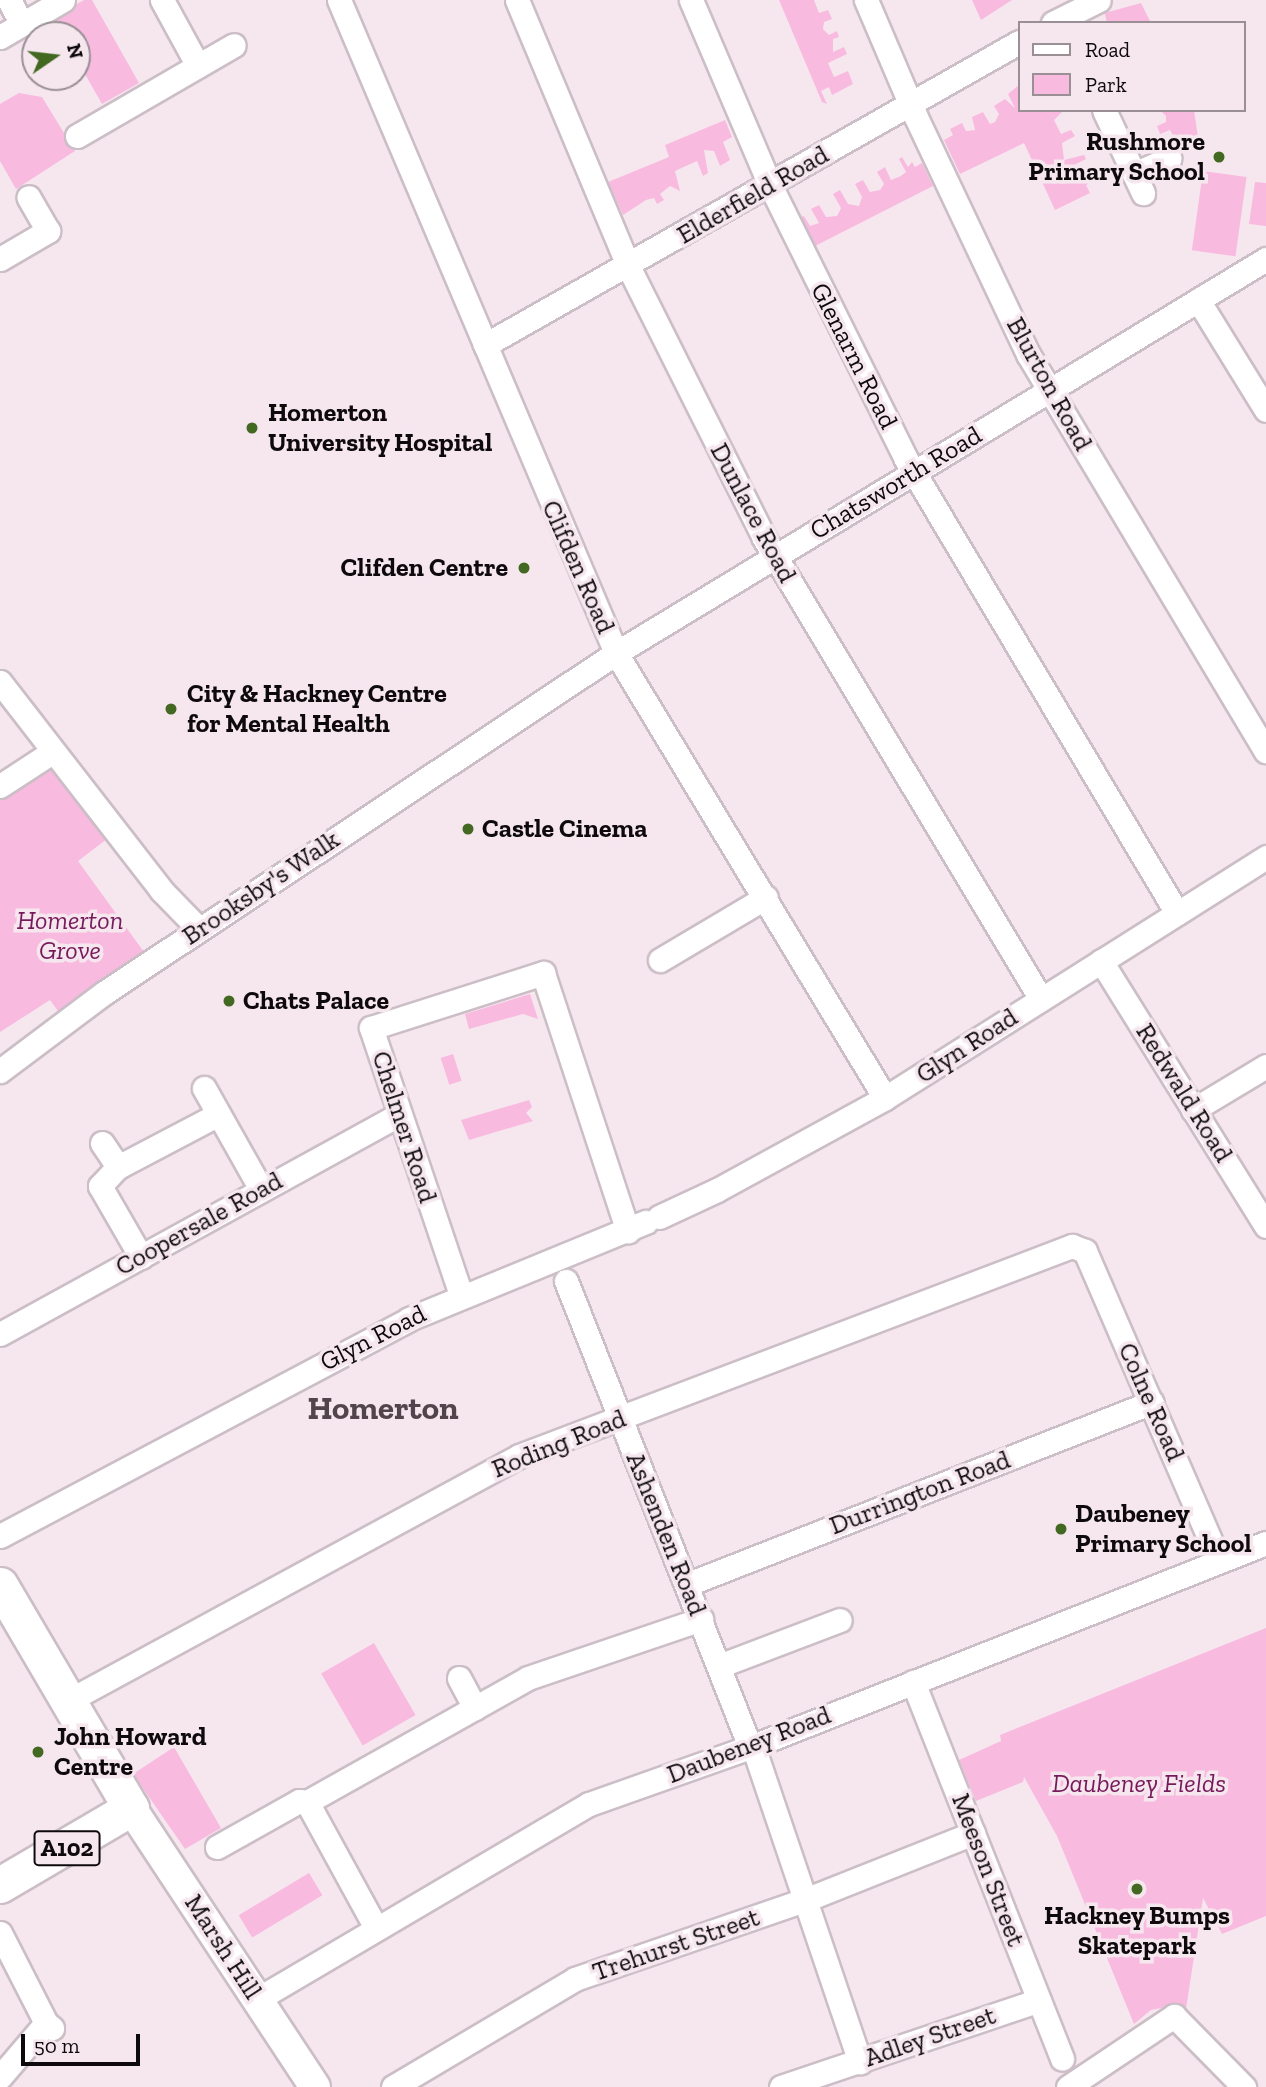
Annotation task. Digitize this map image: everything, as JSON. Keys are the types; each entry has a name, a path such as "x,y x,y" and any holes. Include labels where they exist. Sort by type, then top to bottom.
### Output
{"highway":[{"name":"A102","path":"0,1585 66,1702 131,1808 0,1885"}],"main road":[{"name":"Marsh Hill","path":"131,1808 315,2087"}],"street":[{"path":"9,0 21,22"},
{"path":"27,21 63,0"},
{"path":"162,0 198,66"},
{"name":"Clifden Road","path":"339,0 616,653 766,897 885,1098"},
{"name":"Dunlace Road","path":"517,0 628,266 774,557 1041,999"},
{"name":"Glenarm Road","path":"691,0 769,186 914,474 1177,913"},
{"name":"Blurton Road","path":"866,0 910,104 1028,354 1266,751"},
{"path":"1058,16 1099,0"},
{"path":"0,37 21,25"},
{"name":"Elderfield Road","path":"485,345 1018,43"},
{"path":"78,136 234,45"},
{"path":"1105,112 1138,183 1170,158"},
{"path":"0,259 48,231 28,197"},
{"name":"Chatsworth Road","path":"528,711 616,653 1266,259"},
{"path":"1198,300 1266,410"},
{"path":"0,682 52,752"},
{"name":"Brooksby's Walk","path":"0,1071 104,993 528,711"},
{"path":"0,786 52,752 59,753 126,845 199,929"},
{"name":"Glyn Road","path":"0,1536 358,1344 461,1296 644,1223 717,1190 885,1098 1266,857"},
{"path":"660,960 766,897"},
{"name":"Redwald Road","path":"1101,961 1266,1226"},
{"name":"Chelmer Road","path":"461,1296 398,1115 371,1028 543,973 644,1223"},
{"path":"1194,1110 1266,1066"},
{"path":"204,1088 261,1189"},
{"path":"141,1257 100,1186 118,1167 217,1115"},
{"name":"Coopersale Road","path":"0,1334 398,1115"},
{"path":"102,1143 118,1167"},
{"name":"Colne Road","path":"1079,1246 1152,1402 1219,1561"},
{"name":"Roding Road","path":"66,1702 519,1456 1079,1246"},
{"name":"Ashenden Road","path":"566,1281 752,1746 860,2062"},
{"name":"Durrington Road","path":"688,1584 1152,1402"},
{"name":"Daubeney Road","path":"256,2000 589,1804 752,1746 1266,1543"},
{"path":"217,1847 299,1801 307,1802 528,1678 701,1619"},
{"path":"719,1666 840,1620"},
{"path":"459,1678 475,1708"},
{"name":"Meeson Street","path":"913,1682 1062,2059"},
{"path":"307,1802 376,1928"},
{"name":"Trehurst Street","path":"393,2087 575,1979 805,1900 973,1833"},
{"path":"0,1933 49,2025 0,2077"},
{"name":"Adley Street","path":"781,2087 1039,2000"},
{"path":"1068,2087 1174,2016 1244,2087"}],"green space":[{"path":"84,0 92,0 139,83 102,104 91,85 91,21 55,21 53,18"},
{"path":"779,0 814,0 819,13 828,10 832,19 824,22 823,29 829,35 837,31 839,37 833,39 833,52 844,47 847,54 828,63 834,77 848,71 853,84 832,95 829,87 821,91 827,104 822,102"},
{"path":"972,0 1012,0 981,20"},
{"path":"1141,3 1150,21 1107,21 1105,14 1101,14"},
{"path":"1018,86 1018,112 1062,112 1054,120 1061,134 1071,130 1075,136 1062,143 1064,160 1084,155 1086,159 1072,166 1078,180 1094,173 1097,179 1086,185 1090,193 1055,210 1024,143 960,174 944,140 953,135 950,129 962,123 966,131 975,130 972,117 983,112 990,124 995,122 999,114 994,106 1005,99 1015,108 1008,94"},
{"path":"19,93 42,97 75,151 16,189 0,161 0,104"},
{"path":"1162,112 1194,112 1198,137 1176,141 1170,130 1160,134 1157,126 1166,122 1166,116"},
{"path":"725,120 732,137 723,142 730,160 720,166 714,151 704,150 708,173 703,176 697,161 675,171 680,191 670,186 660,194 664,200 657,204 654,198 646,200 623,215 608,182 669,157 665,145"},
{"path":"902,157 908,167 912,162 915,167 922,163 933,186 815,246 801,217 804,216 810,226 819,223 811,209 819,205 826,217 837,216 841,208 833,194 840,190 848,204 859,206 862,197 855,184 863,180 870,192 880,190 884,184 877,172 885,167 891,180 901,176 906,172 899,159"},
{"path":"1203,171 1247,177 1235,256 1192,250"},
{"path":"1255,182 1266,183 1266,226 1249,224"},
{"name":"Homerton Grove","path":"51,765 107,839 78,861 144,952 58,1011 50,1000 0,1032 0,798"},
{"path":"530,994 538,1019 523,1014 469,1029 465,1014"},
{"path":"453,1054 462,1081 449,1085 441,1058"},
{"path":"529,1100 532,1107 526,1113 533,1121 469,1140 461,1120"},
{"name":"Daubeney Fields","path":"1266,1628 1266,1916 1222,1934 1203,1898 1186,2009 1177,2005 1151,2010 1134,2024 1057,1836 1024,1777 1023,1782 976,1801 959,1760 1001,1741 1000,1735"},
{"path":"374,1643 416,1715 363,1745 321,1674"},
{"path":"174,1747 221,1828 185,1849 133,1774"},
{"path":"309,1873 322,1895 252,1938 239,1915"}],"place":[{"name":"Rushmore Primary School","path":"1219,157"},
{"name":"Homerton University Hospital","path":"252,428"},
{"name":"Clifden Centre","path":"524,568"},
{"name":"City & Hackney Centre for Mental Health","path":"171,709"},
{"name":"Castle Cinema","path":"468,829"},
{"name":"Chats Palace","path":"229,1001"},
{"name":"Daubeney Primary School","path":"1061,1529"},
{"name":"John Howard Centre","path":"38,1752"},
{"name":"Hackney Bumps Skatepark","path":"1137,1889"}],"district":[{"name":"Homerton","path":"383,1408"}]}
